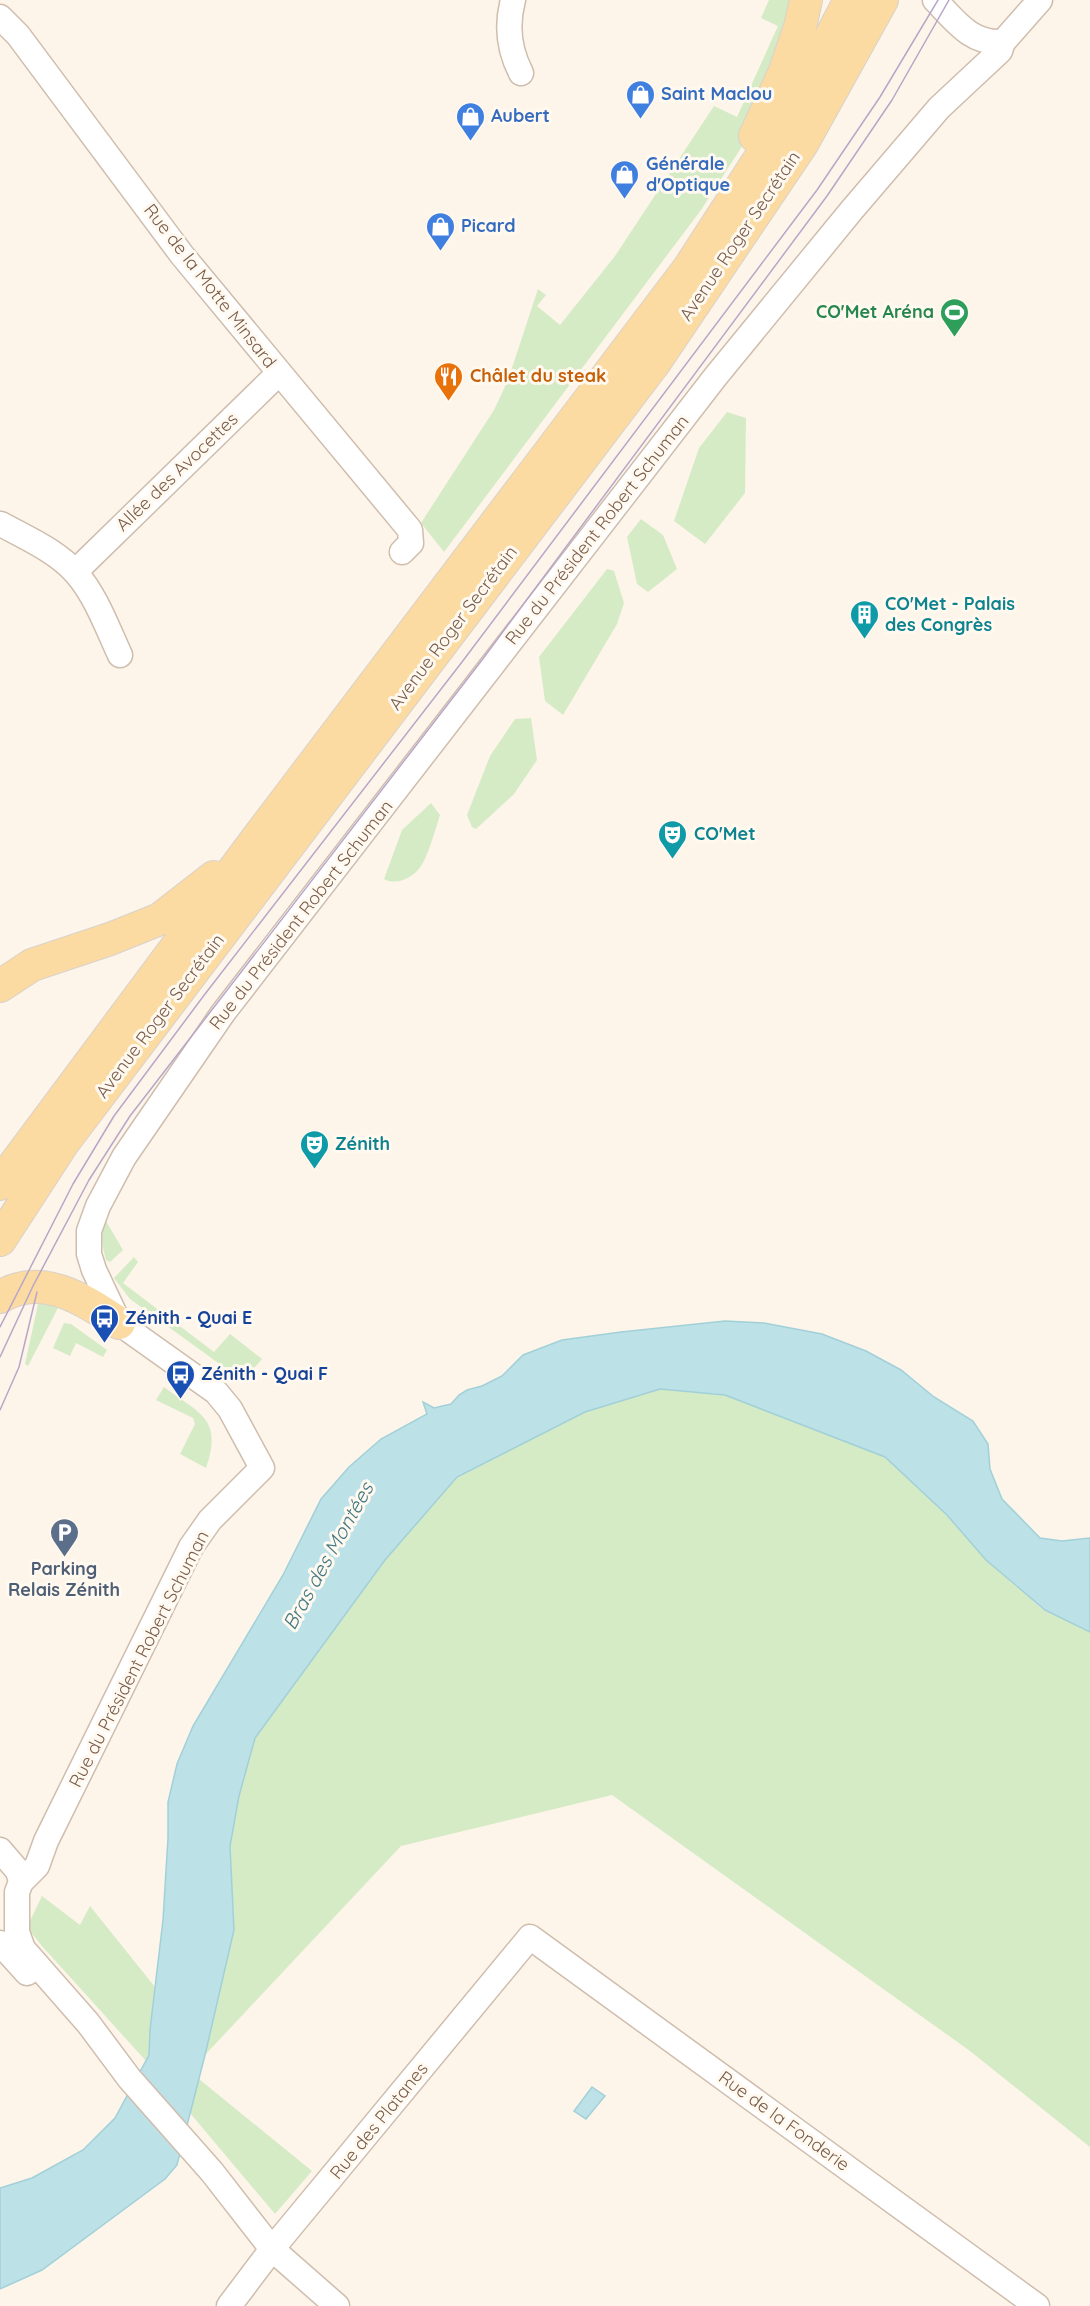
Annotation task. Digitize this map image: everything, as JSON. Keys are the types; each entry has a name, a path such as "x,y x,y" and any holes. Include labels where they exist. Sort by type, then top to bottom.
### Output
{"main road":[{"path":"465,564 617,348 758,132 785,71 800,27 806,0"},
{"name":"Avenue Roger Secrétain","path":"0,1184 259,836 689,268 795,105 850,0"},
{"name":"Avenue Roger Secrétain","path":"0,1240 70,1134 655,362 802,144 882,0"},
{"path":"0,986 32,965 110,939 160,919 199,891 259,836"},
{"path":"0,1297 10,1291 38,1285 49,1286 86,1302 119,1323"}],"street":[{"path":"513,0 509,28 513,58 521,73"},
{"path":"935,0 976,38 990,43 1003,42"},
{"name":"Rue du Président Robert Schuman","path":"13,1893 37,1866 46,1841 191,1547 210,1520 262,1468 230,1409 216,1392 119,1323 94,1270 88,1254 91,1225 124,1157 223,1013 716,376 939,108 1000,51 1003,42 1041,0"},
{"name":"Rue de la Motte Minsard","path":"0,17 18,35 182,255 260,346 279,373 328,428 410,530 411,543 402,552"},
{"name":"Allée des Avocettes","path":"75,572 279,373"},
{"path":"1,524 57,557 75,572 92,596 120,655"},
{"path":"1,1851 46,1841"},
{"path":"1,1851 18,1871 13,1893 17,1932 23,1948 88,2023 124,2072"},
{"name":"Rue des Platanes","path":"229,2306 272,2249 530,1937"},
{"name":"Rue de la Fonderie","path":"530,1937 1037,2306"},
{"path":"0,1943 77,2028 124,2072 189,2144 272,2249 337,2306"}],"green space":[{"path":"769,0 802,0 752,131 701,210 444,552 421,523 494,410 508,380 538,289 546,295 537,306 560,325 615,256 714,106 737,117 778,26 761,18"},
{"path":"727,412 746,418 745,493 705,544 674,521 699,448"},
{"path":"641,519 663,535 677,569 648,592 637,584 627,537"},
{"path":"607,569 614,571 624,603 617,624 563,715 545,701 539,657"},
{"path":"531,718 537,760 514,794 476,829 472,827 467,815 490,756 515,719"},
{"path":"431,803 440,815 421,866 404,880 394,882 384,879 402,830"},
{"path":"106,1221 123,1250 110,1262 106,1260 102,1236"},
{"path":"134,1257 138,1262 123,1283 214,1352 230,1334 262,1359 243,1381 130,1299 114,1278"},
{"path":"40,1295 61,1302 28,1366 25,1364"},
{"path":"64,1323 71,1324 107,1350 103,1357 76,1343 70,1356 53,1348"},
{"path":"164,1387 198,1411 210,1428 211,1451 206,1468 180,1454 195,1424 193,1418 156,1400"},
{"path":"660,1389 725,1395 885,1457 947,1515 986,1560 1042,1609 1090,1632 1090,2147 970,2051 612,1795 401,1846 205,2055 234,1930 230,1846 239,1796 255,1738 385,1560 457,1477 585,1412"},
{"path":"42,1896 80,1925 90,1906 155,1987 149,2056 146,2061 27,1927"},
{"path":"199,2079 312,2171 275,2214 190,2113"}],"water":[{"name":"Bras des Montées","path":"725,1321 764,1323 822,1334 866,1351 901,1370 934,1397 973,1421 988,1444 990,1469 1002,1499 1040,1538 1062,1541 1090,1538 1090,1632 1045,1610 986,1560 947,1515 885,1457 725,1395 660,1389 585,1412 457,1477 385,1560 255,1738 239,1796 230,1846 234,1930 177,2165 165,2179 42,2270 0,2289 0,2188 32,2178 83,2150 115,2118 149,2055 163,1920 168,1802 177,1764 193,1726 283,1575 321,1499 349,1467 381,1439 427,1414 423,1402 434,1408 451,1404 467,1390 482,1386 502,1376 523,1355 562,1340"},
{"path":"592,2087 605,2096 586,2119 574,2111"}],"tram line":[{"path":"0,1327 73,1184 114,1116 205,994 462,662 817,190 880,97 938,0"},
{"path":"0,1357 33,1286 89,1180 130,1116 482,660 827,196 892,100 949,0"},
{"path":"0,1410 19,1367 37,1292"}],"place":[{"name":"Saint Maclou","path":"640,120"},
{"name":"Aubert","path":"470,142"},
{"name":"Générale d'Optique","path":"625,200"},
{"name":"Picard","path":"440,252"},
{"name":"CO'Met Aréna","path":"955,338"},
{"name":"Châlet du steak","path":"449,402"},
{"name":"CO'Met - Palais des Congrès","path":"864,640"},
{"name":"CO'Met","path":"673,860"},
{"name":"Zénith","path":"314,1170"},
{"name":"Zénith - Quai E","path":"104,1344"},
{"name":"Zénith - Quai F","path":"180,1400"},
{"name":"Parking Relais Zénith","path":"64,1558"}]}
